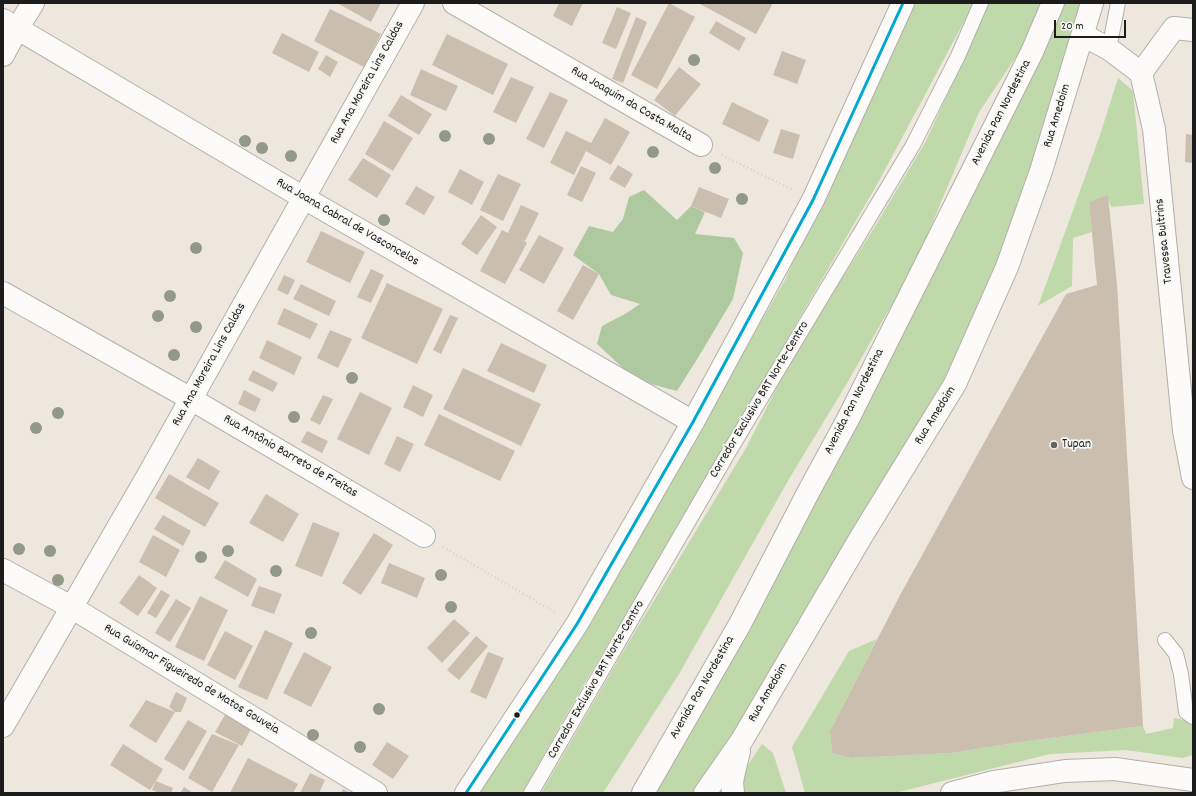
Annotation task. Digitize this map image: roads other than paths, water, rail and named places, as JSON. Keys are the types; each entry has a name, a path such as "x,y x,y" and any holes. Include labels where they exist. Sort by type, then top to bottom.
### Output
{"main road":[{"path":"3,55 10,25 33,3"},
{"name":"Rua Ana Moreira Lins Caldas","path":"3,726 146,479 413,3"},
{"name":"Rua Joaquim da Costa Malta","path":"454,3 702,145"},
{"path":"466,793 577,624 693,422 813,200 903,3"},
{"name":"Avenida Pan Nordestina","path":"643,793 740,624 848,419 1022,73 1053,3"},
{"name":"Rua Amedoim","path":"705,793 742,740 861,536 955,384 1012,252 1041,171 1092,3"},
{"name":"Rua Joana Cabral de Vasconcelos","path":"10,25 304,198 693,422"},
{"path":"1083,35 1109,49 1141,72 1174,28 1193,30"},
{"name":"Travessa Bultrins","path":"1141,72 1154,129 1184,431 1193,478"},
{"name":"Rua Antônio Barreto de Freitas","path":"3,293 191,399 424,536"},
{"name":"Rua Guiomar Figueiredo de Matos Gouveia","path":"3,570 71,607 376,793"},
{"path":"733,793 732,782 742,740"},
{"path":"952,793 993,782 1065,771 1116,769 1193,780"}],"lane":[{"name":"Corredor Exclusivo BRT Norte-Centro","path":"531,793 730,450 913,145 958,56 981,3"},
{"path":"1109,49 1118,3"},
{"path":"1165,640 1176,654 1181,674 1186,712 1193,717"}],"place":[{"name":"Tupan","path":"1054,445"}]}
